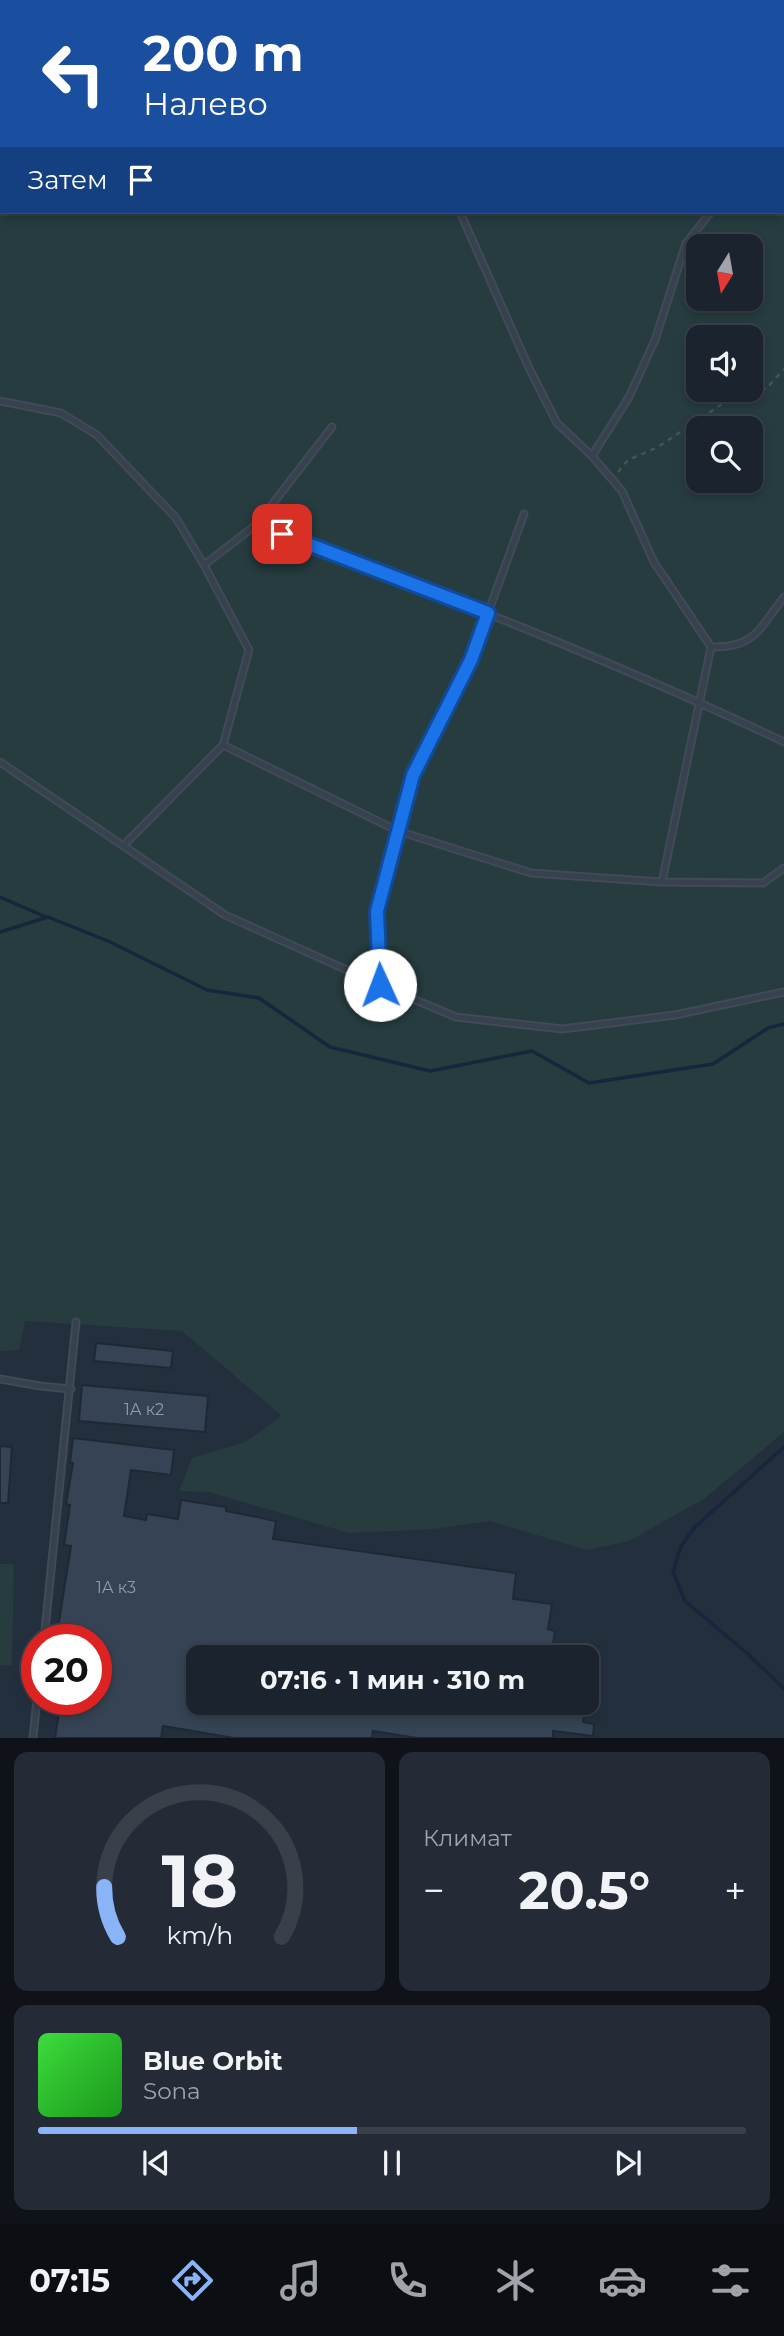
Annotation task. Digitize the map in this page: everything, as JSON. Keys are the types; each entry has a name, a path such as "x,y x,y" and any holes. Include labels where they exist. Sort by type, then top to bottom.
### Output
{"lane":[{"path":"461,214 528,368 557,423 592,456 622,491 654,562 711,647 663,882"},
{"path":"592,456 629,397 655,340 686,243 709,214"},
{"path":"0,401 61,414 97,435 176,518 249,650 223,745 124,845"},
{"path":"204,565 257,524 332,427"},
{"path":"380,985 377,911 413,775 471,660 524,514"},
{"path":"257,524 488,613 699,702 784,743"},
{"path":"711,647 732,648 751,639 784,597"},
{"path":"223,745 398,831 531,873 663,882 763,883 784,868"},
{"path":"0,762 225,915 456,1017 562,1029 676,1015 784,992"},
{"path":"46,1624 76,1322"},
{"path":"0,1379 71,1389"},
{"path":"33,1738 35,1715"}],"path":[{"path":"763,389 784,369"},
{"path":"611,479 628,460 658,447 725,402"}],"green space":[{"path":"0,214 634,214 642,217 646,214 784,214 784,1432 705,1498 629,1541 587,1550 490,1521 434,1529 349,1533 209,1492 179,1491 192,1458 245,1442 282,1416 182,1331 25,1321 19,1350 0,1351"},
{"path":"0,1564 14,1564 12,1666 0,1665"}],"building":[{"path":"96,1343 173,1351 171,1368 94,1361"},
{"path":"82,1385 208,1396 205,1432 79,1421"},
{"path":"73,1438 174,1450 171,1475 131,1470 124,1516 146,1520 147,1514 178,1519 181,1500 226,1507 226,1511 276,1521 273,1539 516,1573 513,1599 552,1604 548,1629 555,1631 553,1645 186,1645 186,1715 584,1715 583,1722 594,1724 593,1736 553,1731 553,1738 417,1738 373,1731 372,1738 234,1738 163,1726 161,1738 55,1738 59,1715 112,1715 112,1624 59,1624 71,1546 64,1545 70,1505 66,1504 73,1463 70,1463"},
{"path":"0,1446 12,1447 8,1503 0,1503"}],"waterway":[{"path":"0,897 46,917"},
{"path":"0,932 48,917 108,941 207,990 259,998 330,1047 430,1071 532,1051 589,1083 713,1064 768,1028 784,1024"},
{"path":"784,1447 694,1528 681,1546 673,1572 685,1601 748,1654 784,1689"}],"route":[{"path":"282,534 488,613 471,660 413,775 377,911 380,985"}]}
